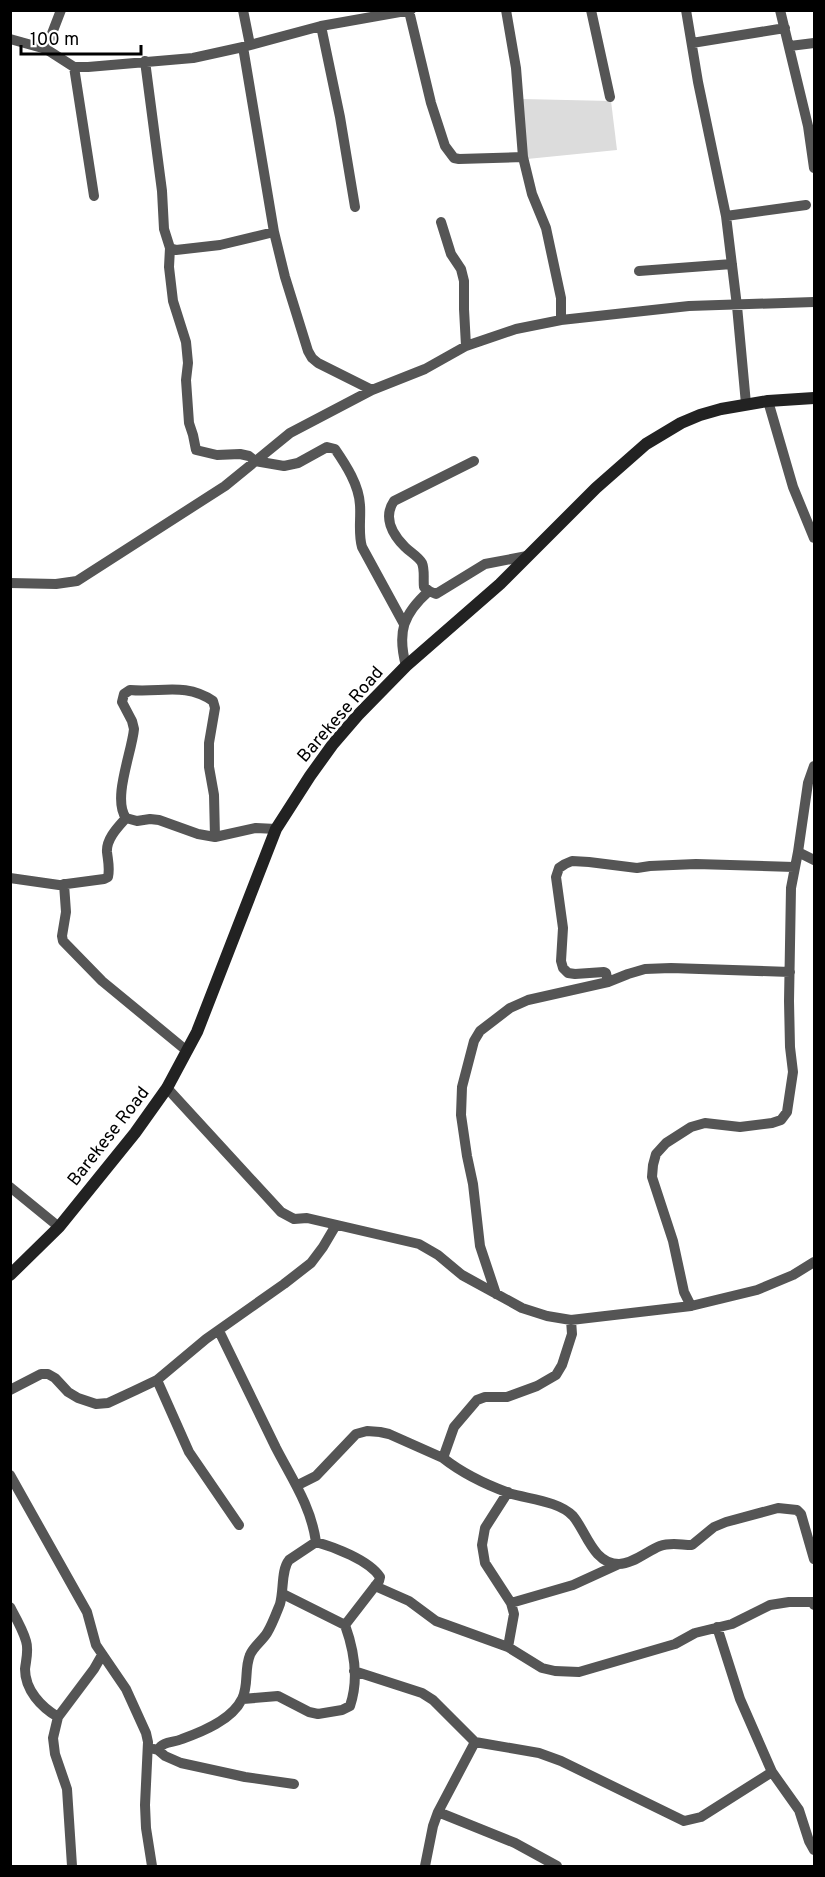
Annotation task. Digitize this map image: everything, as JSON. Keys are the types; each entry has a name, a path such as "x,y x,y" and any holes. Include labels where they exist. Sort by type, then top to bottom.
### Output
{"main road":[{"name":"Barekese Road","path":"10,1275 59,1227 135,1133 167,1088 196,1032 276,829 333,744 406,666 500,584 617,468 646,444 665,431 700,415 746,404 814,398"}],"street":[{"path":"46,49 61,10"},
{"path":"243,10 274,232 308,351 318,363 372,390"},
{"path":"506,10 516,68 523,157 532,194 546,228 561,298 561,320"},
{"path":"591,10 610,97"},
{"path":"687,10 726,216 746,404"},
{"path":"780,10 811,126 814,168"},
{"path":"10,39 46,49 74,68 193,58 321,26 410,11 430,103 449,154 459,159 523,157"},
{"path":"321,26 340,117 355,207"},
{"path":"692,43 785,28"},
{"path":"790,46 814,43"},
{"path":"145,61 162,191 164,229 170,248 169,267 173,301 186,342 187,407 196,450 217,455 240,454 249,456 255,461 284,466 298,463 327,447 335,449 354,481 360,501 362,547 404,624"},
{"path":"74,68 94,196"},
{"path":"726,216 806,205"},
{"path":"441,222 451,254 461,269 464,281 466,346"},
{"path":"170,248 176,250 220,245 274,232"},
{"path":"639,271 732,264"},
{"path":"10,583 56,584 77,580 225,486 290,433 372,390 425,369 466,346 516,329 561,320 689,306 814,302"},
{"path":"768,401 793,487 814,534"},
{"path":"474,461 394,501 389,508 387,516 393,531 403,545 421,561 424,587 436,594 485,564 527,556"},
{"path":"406,666 402,649 404,624 407,615 417,601 429,591"},
{"path":"215,837 214,795 209,767 209,743 215,708 213,700 179,688 130,690 124,694 122,702 134,729 121,797 121,811 126,818 159,820 198,834 215,837 256,828 276,829"},
{"path":"691,1306 684,1292 673,1241 652,1177 656,1154 666,1143 691,1127 705,1123 740,1127 772,1123 781,1120 787,1112 793,1072 790,1047 791,888 808,783 814,766"},
{"path":"10,878 45,884 64,884 108,877 108,843 126,818"},
{"path":"798,852 814,860"},
{"path":"608,982 604,972 575,974 568,973 563,968 561,961 563,928 556,877 559,868 565,864 572,861 637,868 696,864 794,867"},
{"path":"64,884 66,912 63,941 102,981 187,1051"},
{"path":"496,1294 480,1246 473,1184 461,1115 462,1087 474,1041 480,1030 510,1008 528,1000 608,982 645,969 790,972"},
{"path":"167,1088 281,1212 294,1219 307,1218 418,1244 462,1275 496,1294 522,1308 547,1316 571,1320 691,1306 757,1290 793,1275 814,1262"},
{"path":"10,1187 59,1227"},
{"path":"10,1390 41,1374 48,1374 56,1378 68,1392 96,1404 108,1403 157,1380 219,1330 311,1263 336,1225"},
{"path":"443,1458 454,1426 477,1400 485,1397 507,1397 556,1376 572,1334 571,1320"},
{"path":"219,1330 277,1449 298,1485 313,1524 315,1542"},
{"path":"157,1380 189,1452 239,1525"},
{"path":"298,1485 316,1476 356,1434 367,1431 389,1434 443,1458 452,1465 508,1492 563,1509 573,1516 599,1555 607,1562 619,1564"},
{"path":"10,1475 87,1612 96,1645 126,1689 152,1749 146,1828 152,1866"},
{"path":"508,1492 485,1528 482,1545 485,1563 512,1603 514,1614 508,1647"},
{"path":"512,1603 573,1585 662,1545 676,1543 692,1545 714,1527 778,1508 797,1510 801,1514 814,1559"},
{"path":"315,1542 335,1548 368,1564 380,1577 345,1624"},
{"path":"152,1749 179,1741 222,1720 243,1699 246,1666 250,1655 268,1632 283,1594 286,1564 315,1542"},
{"path":"375,1586 409,1601 436,1621 508,1647 542,1668 579,1672 675,1644 695,1633 732,1624 770,1605 814,1601"},
{"path":"243,1699 278,1696 309,1712 318,1714 332,1713 351,1706 353,1653 345,1624 283,1594"},
{"path":"10,1608 27,1643 25,1670 31,1692 58,1718"},
{"path":"717,1628 740,1699 772,1772 799,1810 809,1820 809,1841 814,1850"},
{"path":"72,1866 67,1789 55,1754 54,1738 58,1718 102,1655"},
{"path":"354,1671 422,1693 433,1700 476,1742 539,1753 561,1761 684,1821 701,1817 772,1772"},
{"path":"425,1866 438,1812 476,1742"},
{"path":"152,1749 181,1763 245,1777 294,1784"},
{"path":"438,1812 515,1843 557,1866"}],"shaded area":[{"path":"522,99 611,101 617,150 527,159"}]}
